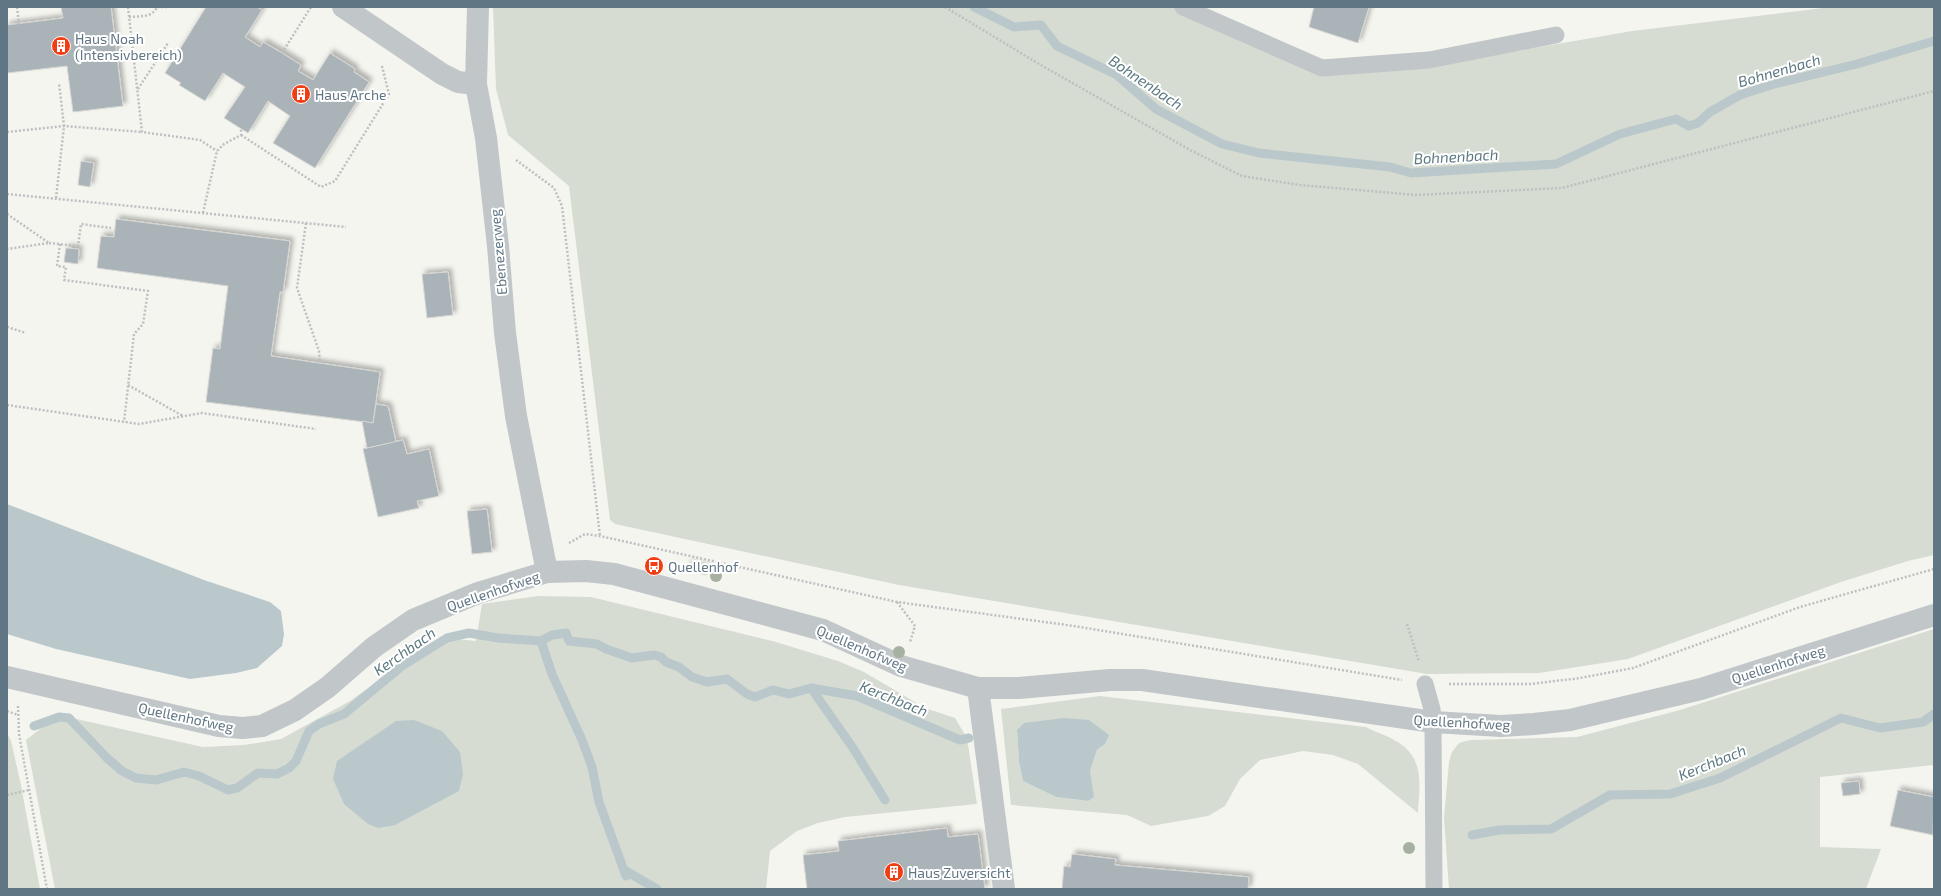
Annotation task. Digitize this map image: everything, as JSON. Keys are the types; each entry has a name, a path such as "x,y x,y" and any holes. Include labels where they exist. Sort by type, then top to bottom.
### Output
{"street":[{"path":"343,7 448,77 458,82 476,84"},
{"name":"Ebenezerweg","path":"478,7 476,84 486,138 498,246 505,333 515,408 547,572"},
{"name":"Quellenhofweg","path":"16,679 218,726 243,728 262,726 296,710 328,687 374,647 413,620 478,593 547,572 586,571 614,574 632,578 823,630 901,666 978,688 1019,688 1104,680 1142,680 1433,722 1501,726 1570,720 1700,689 1934,615"},
{"path":"978,688 1004,889"}],"lane":[{"path":"1183,7 1322,68 1429,60 1556,35"},
{"path":"1425,684 1432,709 1433,722 1434,889"}],"path":[{"path":"17,7 19,24"},
{"path":"128,7 142,132"},
{"path":"129,17 150,15 155,12 157,7 167,7"},
{"path":"282,53 311,7"},
{"path":"945,7 1039,64 1192,151 1242,176 1300,185 1416,195 1562,188 1934,91"},
{"path":"241,135 321,187 335,181 389,94 380,57 392,39"},
{"path":"137,89 168,43"},
{"path":"56,198 64,126 59,83"},
{"path":"7,132 64,126 142,132 200,140 217,151"},
{"path":"241,129 241,135"},
{"path":"203,213 217,151 224,144 241,135"},
{"path":"486,138 554,188 562,206 600,536"},
{"path":"7,194 346,227"},
{"path":"7,214 49,243"},
{"path":"306,223 297,288 319,351 320,363"},
{"path":"7,249 49,243 78,246 81,224 111,228"},
{"path":"60,244 57,266 66,267 64,280 148,291 143,324 134,334 124,422"},
{"path":"7,327 26,332"},
{"path":"128,385 184,416"},
{"path":"7,405 139,424 202,413 316,429"},
{"path":"547,572 570,541 585,534 600,536 897,602 1074,626 1425,684 1531,684 1580,678 1633,668 1800,607 1934,569"},
{"path":"897,602 916,626 901,666"},
{"path":"1407,624 1425,684"},
{"path":"16,679 19,734 47,889"},
{"path":"7,711 18,715"},
{"path":"7,795 29,790"}],"shaded area":[{"path":"493,7 1196,7 1291,54 1361,68 1420,68 1632,31 1831,7 1934,7 1934,555 1908,561 1841,582 1628,659 1539,673 1427,674 899,585 615,524 610,520 569,186 508,135 496,89"},
{"path":"7,504 204,580 270,602 281,611 284,634 282,646 257,668 236,673 190,679 56,649 7,634"},
{"path":"538,596 591,597 776,642 838,661 864,672 925,708 955,718 967,738 977,804 845,817 818,823 797,831 770,851 766,889 55,889 26,740 58,715 203,747 244,745 281,739 350,701 410,658 455,639 476,641 482,604"},
{"path":"1934,629 1934,765 1820,777 1820,847 1881,849 1866,889 1449,889 1444,818 1449,762 1452,752 1459,743 1470,740 1577,737 1680,710"},
{"path":"1100,696 1366,727 1398,742 1414,759 1419,776 1418,813 1358,764 1333,755 1303,751 1260,760 1240,779 1225,806 1208,816 1151,826 1127,815 1011,805 1001,709","holes":["1017,730 1105,744 1097,750 1090,771 1088,801 1056,797 1023,781 1019,762"]},
{"path":"1064,718 1089,720 1109,735 1105,744 1097,750 1090,771 1094,797 1088,801 1056,797 1023,781 1019,762 1017,730 1024,723"},
{"path":"414,720 442,731 460,752 463,774 459,791 395,825 378,828 368,824 344,804 333,779 337,761 396,721"},
{"path":"7,733 11,741 21,785 40,889 7,889"}],"building":[{"name":"Haus Noah (Intensivbereich)","path":"61,7 111,7 123,106 73,112 67,66 7,73 7,25 63,18"},
{"name":"Haus Arche","path":"206,7 257,7 262,10 245,37 260,47 263,42 301,65 298,71 313,80 330,53 355,69 354,72 369,82 315,168 273,143 290,116 268,101 248,133 224,118 245,87 223,73 205,101 179,85 181,83 165,73"},
{"path":"1314,7 1369,7 1358,43 1309,27"},
{"path":"81,161 94,163 90,187 78,185"},
{"path":"116,219 290,241 283,292 280,292 271,356 380,372 373,423 206,402 213,348 220,349 228,286 97,268 101,236 114,237"},
{"path":"66,248 79,249 78,264 64,262"},
{"path":"448,272 453,315 427,318 422,274"},
{"path":"376,404 388,406 396,442 367,448 362,421 373,423"},
{"path":"403,440 407,454 429,449 439,496 417,501 419,508 378,517 363,449"},
{"path":"487,509 492,552 472,554 467,511"},
{"path":"689,564 708,569 706,575 687,570"},
{"path":"1859,781 1860,794 1843,796 1841,783"},
{"path":"1898,790 1934,797 1933,835 1890,826"},
{"name":"Haus Zuversicht","path":"947,828 948,837 978,834 985,889 807,889 803,855 839,851 838,841"},
{"path":"1072,854 1116,859 1115,865 1249,877 1248,889 1062,889 1064,866 1070,867"}],"waterway":[{"name":"Bohnenbach","path":"974,7 1014,27 1041,25 1057,46 1117,75 1156,109 1222,144 1259,153 1390,167 1411,173 1556,164 1620,134 1676,119 1689,126 1698,123 1710,112 1740,95 1774,84 1857,64 1934,41"},
{"name":"Kerchbach","path":"34,726 59,717 69,718 107,758 122,771 136,778 156,780 184,772 199,776 228,790 237,788 258,773 277,774 289,768 296,761 309,731 319,724 344,714 402,666 447,638 469,633 498,638 541,641 552,635 566,633 569,641 597,644 606,649 632,658 654,655 661,657 666,662 679,667 692,677 707,682 727,679 747,694 755,697 773,690 789,694 811,688 857,696 960,740 969,738"},
{"path":"541,641 552,674 582,740 592,767 599,802 626,876"},
{"path":"811,688 853,748 885,800"},
{"name":"Kerchbach","path":"1472,835 1499,830 1551,829 1610,795 1670,794 1720,778 1841,718 1880,728 1923,722 1934,714"},
{"path":"624,870 657,889"}],"place":[{"name":"Haus Noah (Intensivbereich)","path":"61,46"},
{"name":"Haus Arche","path":"301,94"},
{"name":"Quellenhof","path":"654,566"},
{"name":"Haus Zuversicht","path":"894,872"}]}
